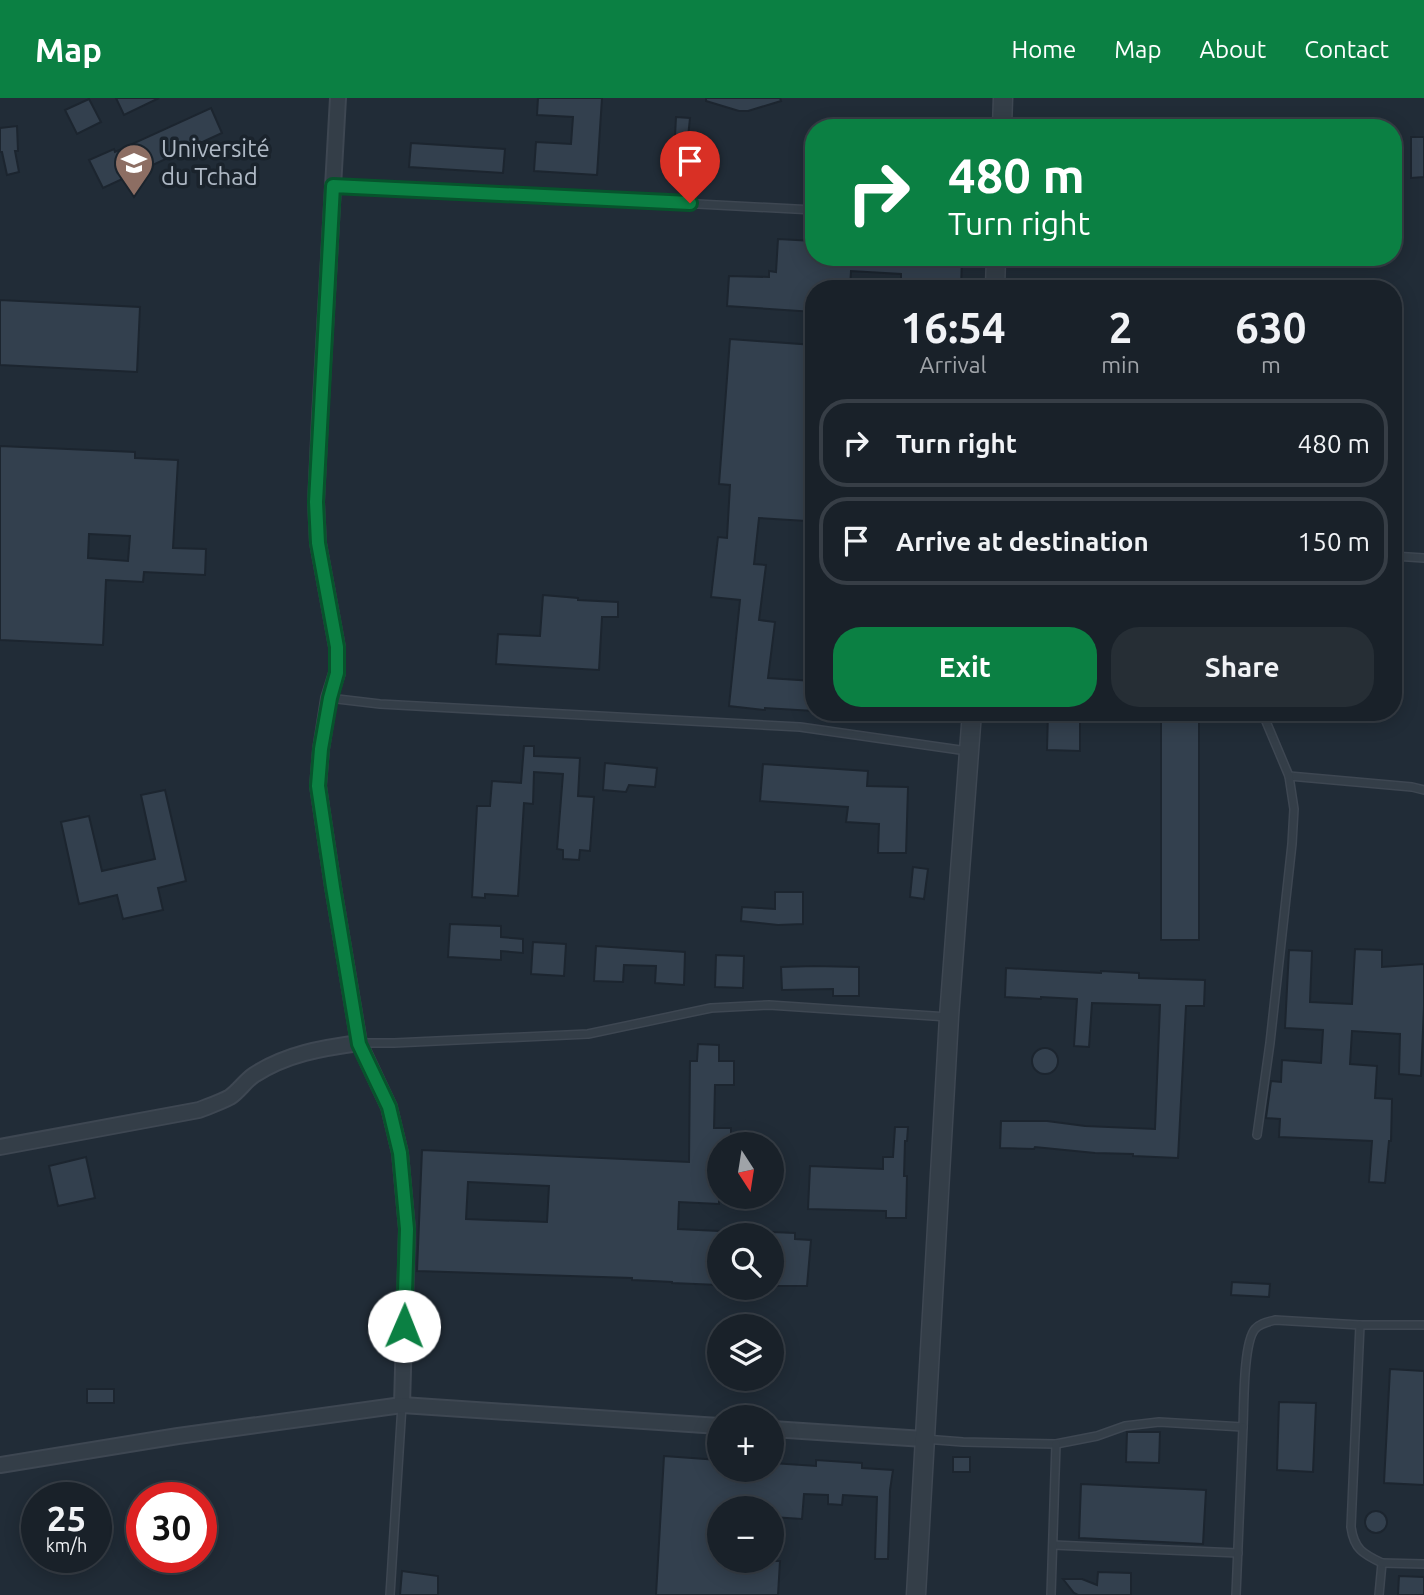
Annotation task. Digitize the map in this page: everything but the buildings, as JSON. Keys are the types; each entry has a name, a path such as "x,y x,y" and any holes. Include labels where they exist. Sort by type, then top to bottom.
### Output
{"street":[{"path":"338,98 316,502 318,543 337,647 337,673 321,749 318,786 359,1044 389,1107 400,1153 407,1229 402,1405"},
{"path":"1002,119 1003,98"},
{"path":"916,1595 949,1017 972,721"},
{"path":"0,1147 199,1110 229,1097 252,1076 279,1061 328,1047 359,1044"},
{"path":"0,1465 178,1436 402,1405 707,1425"},
{"path":"784,1430 924,1439"}],"lane":[{"path":"333,186 805,210"},
{"path":"1402,557 1424,558"},
{"path":"330,698 380,704 800,727 970,751"},
{"path":"1257,1135 1270,1043 1294,809 1289,776 1266,721"},
{"path":"1289,776 1424,790"},
{"path":"359,1044 588,1034 711,1008 769,1004 949,1017"},
{"path":"1236,1595 1246,1362 1255,1329 1275,1320 1360,1325 1424,1325"},
{"path":"1360,1325 1352,1537 1356,1547 1382,1563 1424,1564"},
{"path":"390,1595 402,1405"},
{"path":"924,1439 1056,1444 1097,1436 1125,1426 1159,1422 1243,1427"},
{"path":"1051,1595 1056,1444"},
{"path":"1053,1545 1238,1553"},
{"path":"1380,1595 1382,1563"}],"place":[{"name":"Université du Tchad","path":"134,197"}],"route":[{"path":"404,1326 407,1229 400,1153 389,1107 359,1044 318,786 321,749 337,673 337,647 324,585 316,502 333,186 690,203"}]}
